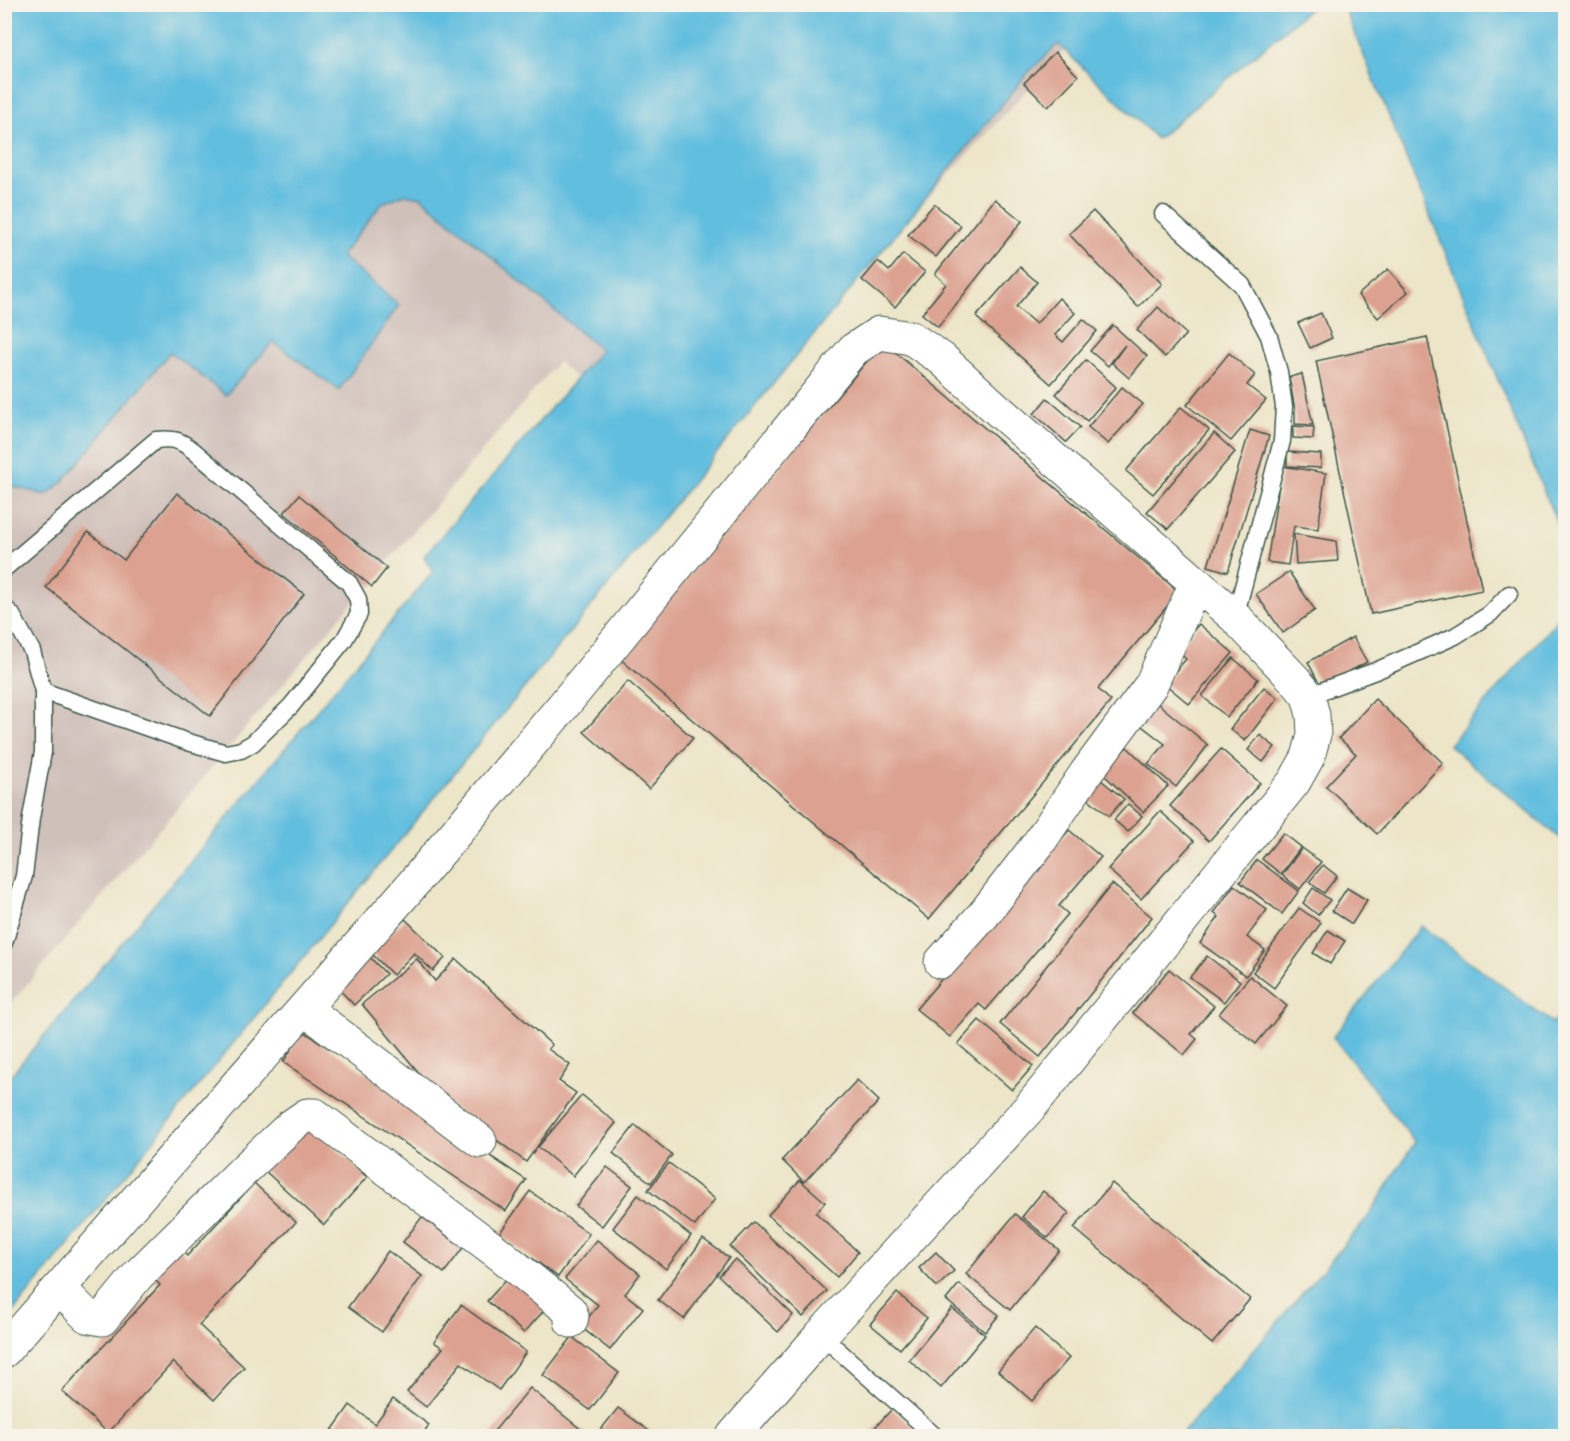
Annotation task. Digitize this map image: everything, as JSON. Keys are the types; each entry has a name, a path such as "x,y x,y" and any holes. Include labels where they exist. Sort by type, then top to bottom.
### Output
{"street":[{"path":"4,1350 305,1009 563,706 854,350 879,333 912,338 942,359 1236,617 1308,696 1314,735 1308,757 1294,782 1031,1106 821,1335 734,1437"},
{"path":"940,962 984,914 1038,844 1086,773 1151,685 1196,583"},
{"path":"305,1009 480,1141"},
{"path":"60,1289 87,1316 102,1319 138,1275 244,1170 291,1126 307,1115 315,1115 501,1255 570,1311 571,1321"}],"lane":[{"path":"1163,214 1242,285 1269,336 1279,372 1284,406 1282,441 1236,617"},
{"path":"4,569 156,440 168,439 181,441 203,459 349,583 358,599 359,614 344,640 291,706 253,743 241,750 226,753 188,742 43,691"},
{"path":"1308,696 1378,670 1455,636 1490,614 1509,594"},
{"path":"4,607 12,615 32,651 43,691 43,752 31,818 24,876 6,933"},
{"path":"821,1335 935,1437"}],"shaded area":[{"path":"5,5 1106,5 677,468 558,362 5,1010"}],"water":[{"path":"5,4 1314,5 1157,139 1058,44 1027,74 5,1322 5,1079 7,1080 433,572 424,556 601,350 421,197 405,194 382,203 341,256 399,305 339,390 273,342 226,395 170,352 62,483 46,495 7,485 4,483"},
{"path":"1343,5 1565,5 1565,542"},
{"path":"1565,611 1565,843 1449,745"},
{"path":"1421,926 1553,1023 1565,1009 1565,1436 1180,1436 1368,1217 1415,1142 1333,1037"}],"building":[{"path":"1055,52 1078,76 1048,107 1024,83"},
{"path":"995,199 1022,221 938,327 922,314 946,284 935,274"},
{"path":"934,204 961,226 936,257 908,235"},
{"path":"1093,211 1162,284 1138,307 1069,234"},
{"path":"903,254 925,272 895,307 862,280 878,261 889,271"},
{"path":"1020,267 1037,282 1016,307 1036,324 1059,298 1075,313 1055,335 1063,342 1083,319 1097,331 1051,384 976,317"},
{"path":"1388,269 1408,292 1378,318 1358,295"},
{"path":"1158,307 1186,334 1165,357 1137,330"},
{"path":"1321,313 1332,338 1310,348 1298,323"},
{"path":"1113,325 1147,356 1129,378 1112,363 1125,345 1108,366 1090,351"},
{"path":"1427,337 1482,590 1371,614 1316,361"},
{"path":"883,342 1179,592 1098,689 1111,701 929,919 619,658"},
{"path":"1229,353 1255,375 1247,385 1266,400 1231,441 1187,405"},
{"path":"1086,360 1116,387 1087,421 1056,394"},
{"path":"1302,374 1313,425 1295,424 1289,377"},
{"path":"1122,387 1143,404 1108,444 1088,427"},
{"path":"1047,398 1080,427 1066,442 1034,414"},
{"path":"1181,407 1209,430 1153,494 1126,471"},
{"path":"1293,426 1314,427 1313,439 1293,438"},
{"path":"1250,430 1269,436 1228,572 1208,566"},
{"path":"1214,433 1235,452 1168,529 1147,512"},
{"path":"1287,452 1321,454 1321,468 1287,466"},
{"path":"1282,466 1326,473 1318,529 1294,526 1288,565 1267,562"},
{"path":"177,493 304,594 210,716 46,587 88,532 124,560"},
{"path":"299,495 387,568 372,587 284,513"},
{"path":"1294,534 1336,541 1338,561 1296,564"},
{"path":"1289,572 1315,610 1283,633 1256,594"},
{"path":"1199,624 1233,653 1189,704 1165,684 1186,659 1176,650"},
{"path":"1353,637 1367,662 1321,687 1308,662"},
{"path":"1233,658 1258,679 1227,717 1202,696"},
{"path":"628,681 693,738 649,789 584,732"},
{"path":"1264,687 1278,698 1245,741 1230,729"},
{"path":"1150,697 1208,745 1176,787 1148,764 1165,744 1133,719"},
{"path":"1375,699 1443,763 1377,834 1326,786 1356,754 1339,738"},
{"path":"1260,735 1275,747 1263,762 1248,750"},
{"path":"1127,747 1168,786 1143,812 1102,773"},
{"path":"1221,749 1260,783 1209,841 1170,806"},
{"path":"1101,780 1124,799 1109,816 1086,797"},
{"path":"1128,804 1142,816 1128,832 1114,820"},
{"path":"1160,811 1194,841 1141,899 1108,869"},
{"path":"1069,830 1101,857 1059,906 1068,914 986,1010 979,1004 950,1037 916,1009"},
{"path":"1283,833 1301,847 1281,874 1262,859"},
{"path":"1302,848 1321,862 1300,889 1282,875"},
{"path":"1257,860 1299,891 1282,914 1240,882"},
{"path":"1323,865 1337,876 1324,893 1309,882"},
{"path":"1112,884 1152,917 1040,1057 1000,1024"},
{"path":"1234,885 1267,910 1247,937 1265,950 1246,976 1200,943 1219,917 1214,913"},
{"path":"1313,888 1330,900 1318,915 1303,903"},
{"path":"1347,888 1367,900 1352,924 1332,911"},
{"path":"1299,908 1321,923 1274,988 1253,972"},
{"path":"405,919 445,958 433,971 414,953 393,975 371,953"},
{"path":"1328,930 1345,941 1330,964 1313,953"},
{"path":"367,954 386,974 354,1005 335,985"},
{"path":"1207,956 1240,981 1224,1002 1190,977"},
{"path":"417,959 435,981 456,959 552,1045 548,1049 570,1065 559,1081 576,1093 526,1162 439,1097 362,1004"},
{"path":"1169,969 1214,1006 1191,1034 1197,1039 1184,1055 1133,1013"},
{"path":"1250,976 1287,1006 1256,1044 1219,1014"},
{"path":"979,1020 1033,1066 1012,1090 958,1044"},
{"path":"303,1031 526,1180 506,1211 283,1062"},
{"path":"857,1080 879,1101 804,1182 782,1160"},
{"path":"582,1095 616,1123 573,1176 538,1147"},
{"path":"306,1121 367,1177 324,1225 263,1169"},
{"path":"635,1125 672,1155 651,1183 613,1153"},
{"path":"669,1163 715,1199 695,1226 648,1190"},
{"path":"607,1167 632,1186 602,1226 576,1206"},
{"path":"800,1180 825,1202 816,1213 858,1252 837,1277 768,1215"},
{"path":"254,1183 296,1222 199,1325 244,1367 214,1400 173,1362 108,1433 62,1391 160,1285 151,1276 178,1247 187,1256"},
{"path":"1112,1183 1250,1299 1212,1344 1074,1228"},
{"path":"530,1191 589,1234 558,1277 499,1234"},
{"path":"1043,1191 1069,1213 1048,1238 1022,1217"},
{"path":"638,1195 691,1236 666,1269 613,1228"},
{"path":"1015,1214 1059,1250 1010,1310 966,1274"},
{"path":"422,1217 463,1248 444,1273 403,1242"},
{"path":"754,1222 827,1291 803,1317 730,1247"},
{"path":"703,1239 729,1258 684,1319 658,1300"},
{"path":"597,1240 640,1274 625,1294 643,1308 610,1350 581,1327 598,1305 565,1279"},
{"path":"388,1251 422,1276 382,1332 348,1307"},
{"path":"936,1252 954,1271 937,1287 919,1268"},
{"path":"735,1259 793,1315 778,1332 719,1276"},
{"path":"510,1275 547,1307 524,1333 487,1301"},
{"path":"959,1284 999,1315 985,1332 946,1300"},
{"path":"897,1293 927,1318 900,1349 870,1324"},
{"path":"461,1305 526,1352 499,1390 461,1363 426,1407 407,1392 443,1348 434,1342"},
{"path":"952,1308 985,1335 941,1388 909,1360"},
{"path":"1035,1328 1069,1358 1032,1401 998,1371"},
{"path":"572,1337 619,1373 590,1410 543,1375"},
{"path":"530,1388 589,1436 490,1436"},
{"path":"393,1399 429,1425 421,1436 328,1436 350,1405 375,1424"},
{"path":"618,1408 656,1436 602,1436 598,1433"},
{"path":"892,1409 923,1436 867,1436"}]}
